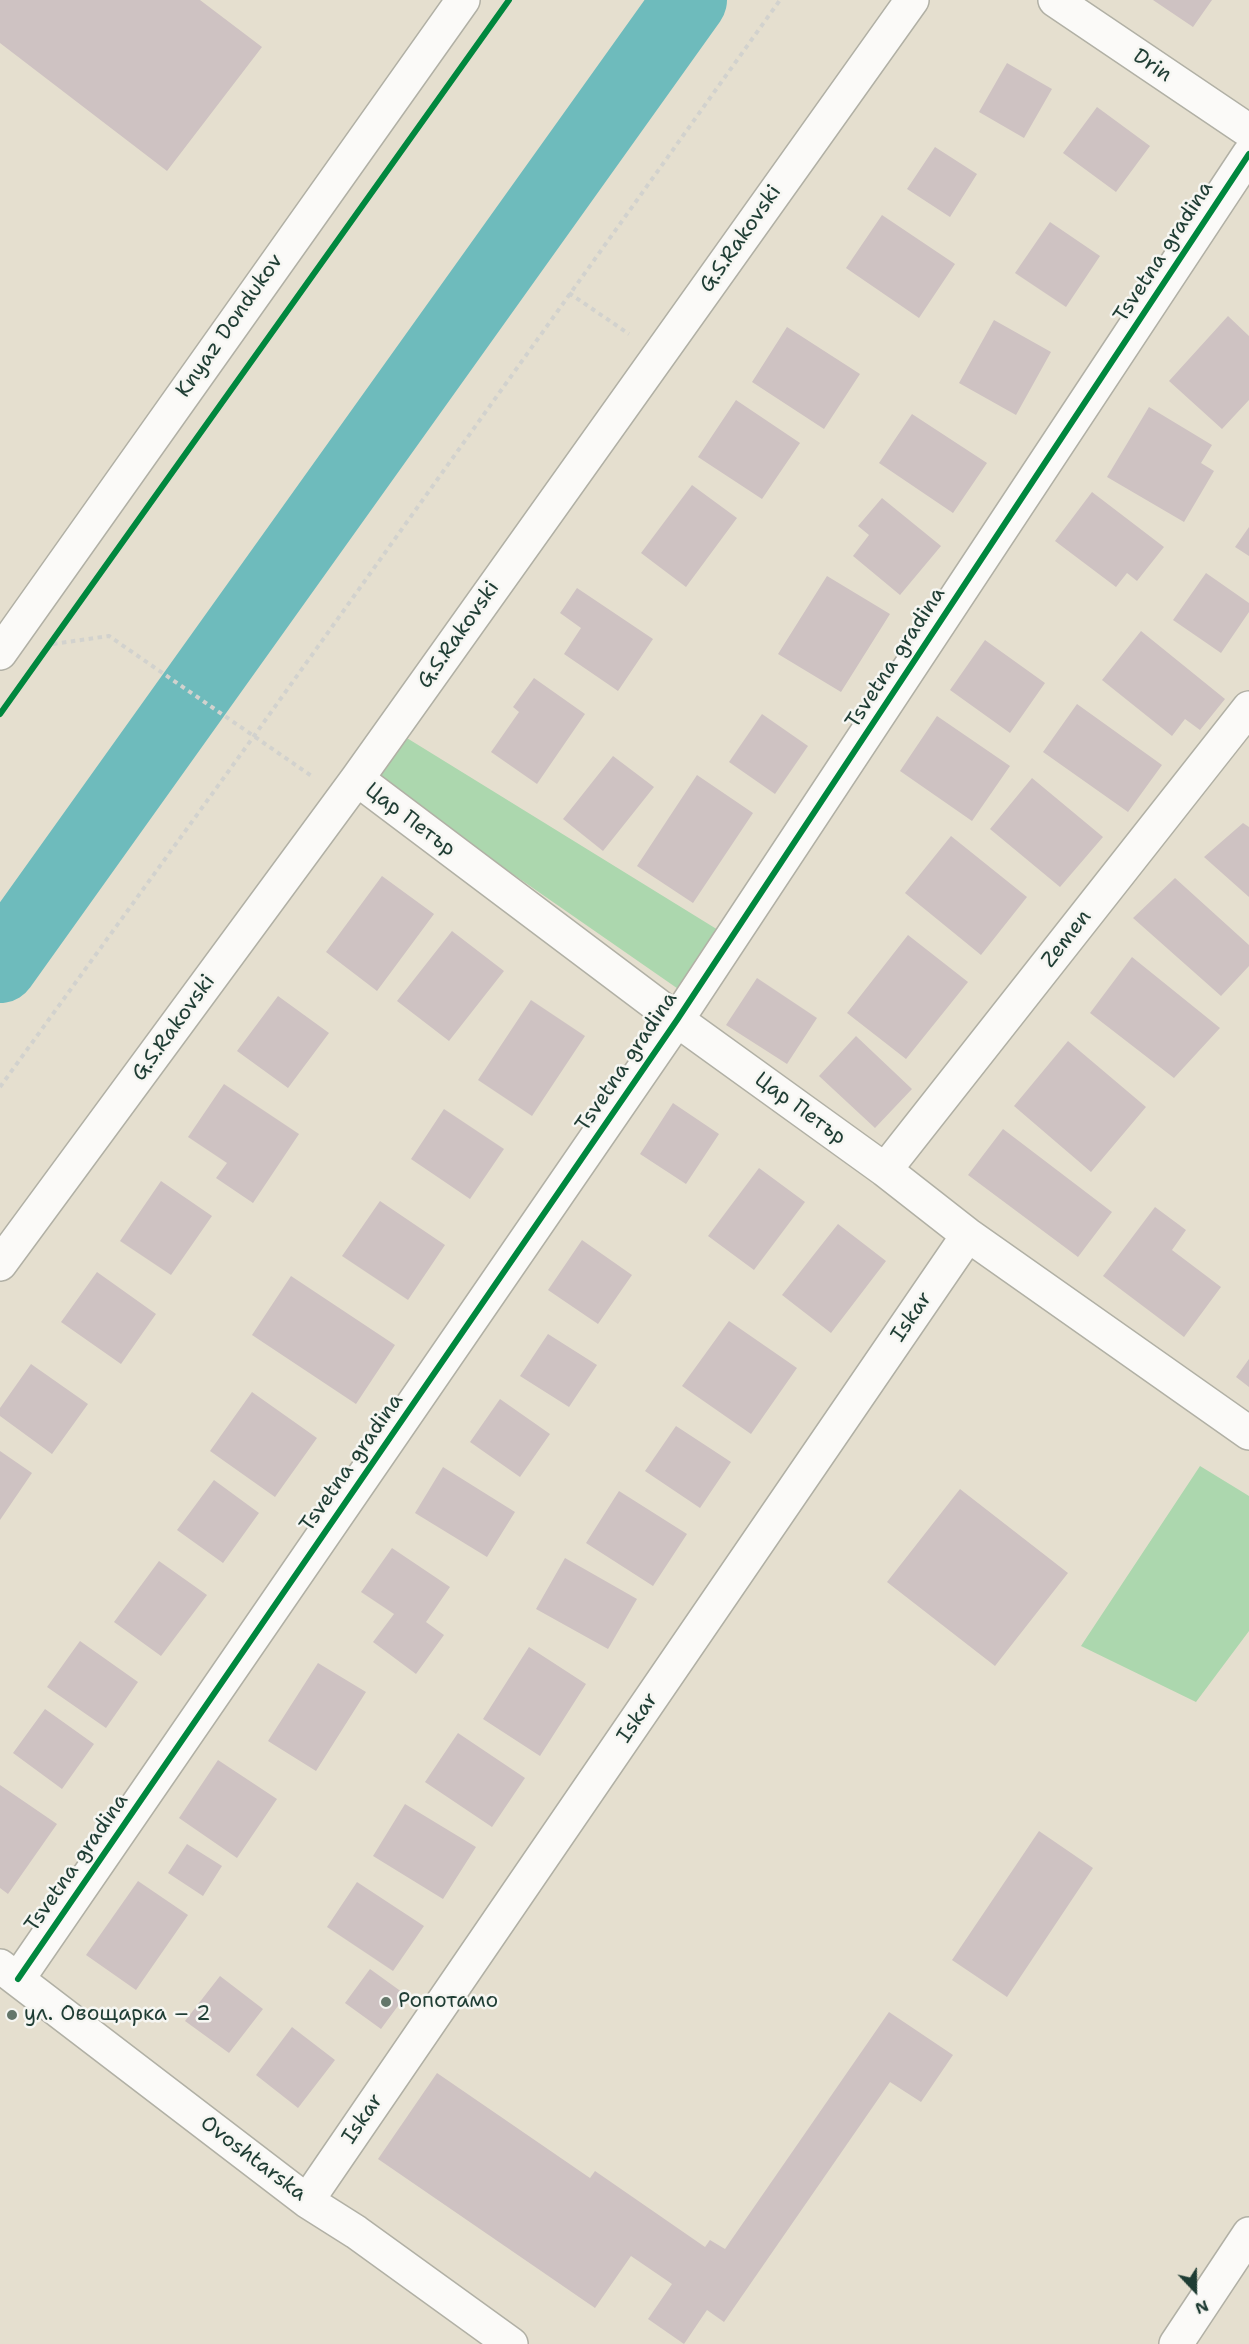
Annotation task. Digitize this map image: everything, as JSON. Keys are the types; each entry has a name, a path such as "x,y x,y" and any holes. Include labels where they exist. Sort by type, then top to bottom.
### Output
{"street":[{"name":"Knyaz Dondukov","path":"0,653 463,0"},
{"name":"G.S.Rakovski","path":"0,1264 350,789 912,0"},
{"name":"Drin","path":"1055,0 1249,132"},
{"name":"Tsvetna gradina","path":"9,1972 677,1020 1249,154"},
{"name":"Zemen","path":"885,1170 1249,708"},
{"name":"Цар Петър","path":"350,789 885,1170 968,1235 1249,1433"},
{"name":"Iskar","path":"308,2201 968,1235"},
{"name":"Ovoshtarska","path":"9,1972 308,2201 356,2232 511,2344"},
{"path":"1176,2344 1249,2234"}],"path":[{"path":"0,1087 780,0"},
{"path":"569,293 659,354"},
{"path":"44,653 57,634"},
{"path":"50,644 108,636 254,736 350,789"}],"green space":[{"path":"402,735 723,933 684,993 373,777"},
{"path":"1200,1466 1249,1496 1249,1631 1196,1702 1081,1646"}],"building":[{"path":"0,0 200,0 262,47 167,171 0,43"},
{"path":"1153,0 1212,0 1193,27"},
{"path":"1007,63 1052,89 1024,138 979,112"},
{"path":"1097,107 1150,146 1116,192 1063,153"},
{"path":"935,147 977,174 950,217 907,189"},
{"path":"882,215 955,264 919,318 846,268"},
{"path":"1050,222 1100,256 1066,307 1015,273"},
{"path":"1228,316 1249,336 1249,400 1222,429 1169,381"},
{"path":"994,320 1051,352 1016,415 959,383"},
{"path":"787,327 860,374 824,429 752,382"},
{"path":"736,400 800,443 762,499 698,457"},
{"path":"1149,407 1212,445 1201,463 1214,471 1184,522 1107,477"},
{"path":"912,414 987,463 953,513 879,463"},
{"path":"692,485 737,518 686,587 641,553"},
{"path":"1092,492 1164,547 1137,581 1127,573 1116,587 1055,541"},
{"path":"882,498 941,546 900,595 853,556 869,535 858,526"},
{"path":"1249,527 1249,556 1235,547"},
{"path":"1206,573 1249,603 1249,612 1221,653 1173,620"},
{"path":"827,576 890,614 841,692 778,654"},
{"path":"577,588 653,639 618,691 564,654 581,628 560,613"},
{"path":"1141,631 1225,699 1200,730 1185,719 1172,736 1102,680"},
{"path":"985,640 1045,683 1010,733 950,690"},
{"path":"534,678 585,714 537,784 491,752 519,712 513,707"},
{"path":"1077,704 1162,765 1128,812 1043,752"},
{"path":"762,714 808,746 775,794 729,762"},
{"path":"937,716 1010,766 972,821 900,771"},
{"path":"613,756 654,787 603,851 563,819"},
{"path":"697,775 753,813 693,903 637,866"},
{"path":"1032,778 1103,837 1060,887 990,829"},
{"path":"1243,823 1249,827 1249,897 1204,857"},
{"path":"951,836 1027,897 981,955 905,893"},
{"path":"382,876 434,914 377,991 326,952"},
{"path":"1175,878 1249,945 1249,966 1221,996 1133,918"},
{"path":"452,931 504,971 449,1041 397,1001"},
{"path":"908,935 968,982 906,1059 847,1013"},
{"path":"1132,957 1220,1028 1174,1078 1090,1013"},
{"path":"757,978 817,1018 787,1064 726,1025"},
{"path":"278,996 329,1033 288,1088 237,1051"},
{"path":"531,1000 585,1036 532,1116 478,1080"},
{"path":"856,1036 912,1089 875,1128 819,1076"},
{"path":"1068,1041 1146,1107 1091,1172 1014,1106"},
{"path":"224,1084 299,1134 253,1203 216,1178 227,1163 188,1137"},
{"path":"673,1103 719,1134 686,1184 640,1154"},
{"path":"444,1109 504,1149 470,1199 411,1159"},
{"path":"1003,1129 1112,1212 1078,1257 968,1175"},
{"path":"759,1168 805,1202 754,1270 708,1236"},
{"path":"161,1181 212,1216 171,1275 120,1241"},
{"path":"380,1201 445,1245 408,1300 342,1256"},
{"path":"1155,1207 1186,1230 1172,1250 1221,1287 1184,1337 1103,1276"},
{"path":"838,1224 886,1261 831,1333 782,1295"},
{"path":"582,1240 632,1275 598,1324 548,1290"},
{"path":"97,1272 156,1314 121,1364 61,1322"},
{"path":"291,1276 395,1345 356,1404 252,1335"},
{"path":"729,1321 797,1368 751,1434 682,1386"},
{"path":"548,1334 597,1365 569,1407 520,1376"},
{"path":"1249,1359 1249,1387 1236,1377"},
{"path":"31,1364 88,1404 52,1454 0,1416 0,1408"},
{"path":"252,1392 317,1438 275,1497 210,1451"},
{"path":"500,1399 550,1434 520,1477 470,1442"},
{"path":"676,1426 731,1462 700,1508 645,1471"},
{"path":"0,1451 32,1473 0,1520"},
{"path":"443,1467 515,1512 487,1557 415,1513"},
{"path":"214,1480 259,1513 223,1563 177,1530"},
{"path":"960,1489 1068,1573 995,1666 887,1582"},
{"path":"619,1491 687,1534 653,1586 586,1543"},
{"path":"392,1548 450,1587 426,1622 444,1635 416,1674 373,1642 394,1614 361,1592"},
{"path":"565,1558 637,1599 608,1649 536,1609"},
{"path":"159,1561 207,1595 161,1656 114,1622"},
{"path":"80,1641 138,1682 106,1728 47,1687"},
{"path":"529,1647 586,1684 540,1756 483,1719"},
{"path":"318,1663 366,1692 316,1771 268,1741"},
{"path":"45,1709 94,1744 62,1789 13,1753"},
{"path":"458,1733 525,1778 492,1827 425,1782"},
{"path":"218,1760 277,1799 237,1858 179,1818"},
{"path":"0,1785 57,1824 8,1894 0,1888"},
{"path":"405,1804 476,1847 443,1899 373,1856"},
{"path":"1039,1831 1093,1868 1007,1997 952,1960"},
{"path":"187,1844 222,1866 203,1896 168,1873"},
{"path":"138,1881 188,1915 136,1990 86,1955"},
{"path":"357,1882 424,1926 393,1971 327,1927"},
{"path":"370,1969 406,1995 381,2029 345,2003"},
{"path":"220,1976 263,2009 229,2053 185,2021"},
{"path":"889,2012 953,2055 921,2102 890,2082 724,2322 707,2310 684,2344 648,2319 672,2284 631,2256 595,2308 378,2159 437,2073 590,2178 595,2171 705,2247 710,2240 725,2249"},
{"path":"292,2027 335,2060 298,2108 256,2075"}],"waterway":[{"path":"0,966 690,0"}],"cycle path":[{"path":"0,714 509,0"},
{"path":"18,1979 677,1020 1249,154"}],"place":[{"name":"Ропотамо","path":"386,2002"},
{"name":"ул. Овощарка – 2","path":"12,2015"}]}
